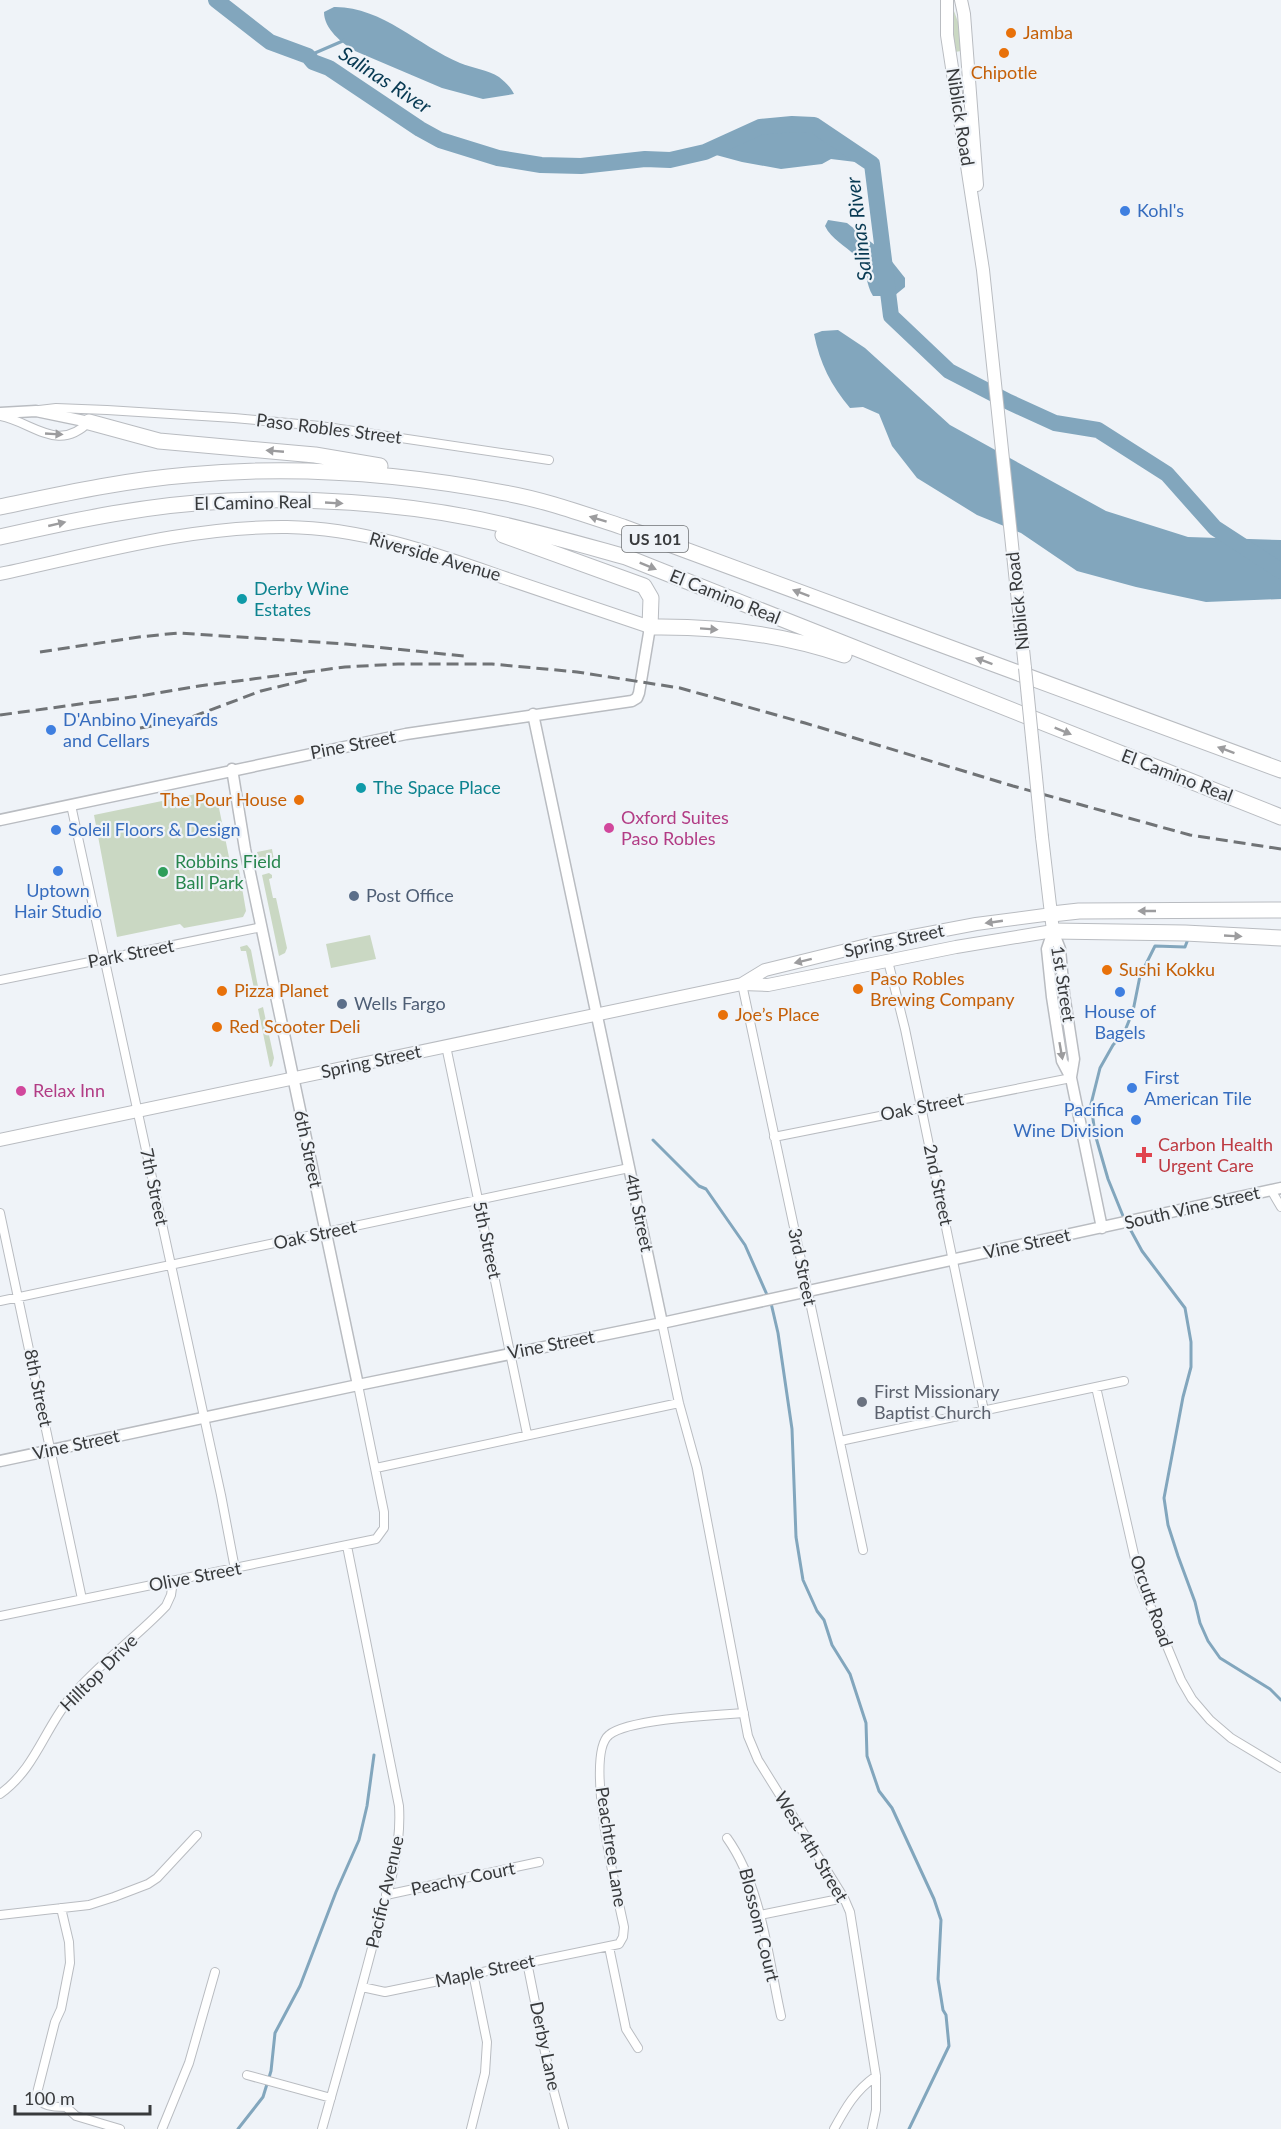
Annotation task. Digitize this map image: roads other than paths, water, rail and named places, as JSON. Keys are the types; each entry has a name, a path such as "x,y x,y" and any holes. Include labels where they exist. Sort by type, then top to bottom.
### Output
{"highway":[{"path":"89,422 159,441 315,455 399,469 435,481"},
{"name":"El Camino Real","path":"0,507 69,493 188,475 318,470 435,481 506,493 566,507 622,527 1281,770"},
{"name":"El Camino Real","path":"0,537 75,520 174,505 228,501 278,500 372,505 471,518 563,539 626,557 1281,817"},
{"path":"471,518 500,534 644,586 651,598 650,627 746,632 799,642 831,650 996,704"},
{"path":"1052,914 1079,911 1281,910"},
{"path":"1053,932 1185,933 1281,938"}],"main road":[{"name":"Niblick Road","path":"947,0 946,35 983,270"},
{"name":"Niblick Road","path":"961,0 972,105 983,270 1053,932"},
{"name":"Riverside Avenue","path":"0,574 207,532 288,527 330,530 430,552 650,627"},
{"name":"Spring Street","path":"742,984 765,970 871,944 976,924 1052,914"},
{"name":"Spring Street","path":"0,1140 742,984 768,985 956,947 1053,932"}],"street":[{"name":"Paso Robles Street","path":"0,414 56,408 234,418 320,426 549,460"},
{"name":"Paso Robles Street","path":"0,414 48,435 67,434 82,428 94,416 107,410"},
{"name":"Paso Robles Street","path":"36,411 89,422"},
{"name":"Pine Street","path":"0,820 232,769 406,734 533,714 618,704 637,698 650,627"},
{"name":"4th Street","path":"533,714 679,1403 697,1468 744,1713"},
{"name":"6th Street","path":"232,769 262,927 376,1468 384,1512 384,1528"},
{"name":"7th Street","path":"71,805 221,1495 235,1569"},
{"name":"Park Street","path":"0,980 262,927"},
{"name":"1st Street","path":"1053,932 1060,949 1074,1059 1071,1077 1102,1228"},
{"name":"2nd Street","path":"888,961 954,1260 984,1411"},
{"name":"3rd Street","path":"742,984 863,1550"},
{"name":"5th Street","path":"446,1046 527,1434"},
{"name":"Oak Street","path":"774,1137 1071,1077"},
{"name":"Oak Street","path":"0,1301 629,1168"},
{"name":"South Vine Street","path":"1102,1228 1276,1189"},
{"path":"1276,1189 1281,1207"},
{"name":"8th Street","path":"0,1213 82,1599"},
{"name":"Vine Street","path":"0,1461 776,1299 1102,1228"},
{"path":"840,1441 1124,1381"},
{"name":"Orcutt Road","path":"1096,1387 1140,1581 1181,1680 1192,1699 1210,1720 1231,1738 1281,1768"},
{"path":"376,1468 679,1403"},
{"name":"Olive Street","path":"0,1616 347,1546 376,1539 384,1528"},
{"name":"Pacific Avenue","path":"322,2129 387,1895 398,1850 400,1831 399,1806 347,1546"},
{"name":"Hilltop Drive","path":"0,1794 25,1772 51,1725 71,1697 166,1606 171,1595 173,1581"},
{"name":"West 4th Street","path":"744,1713 748,1736 758,1760 844,1898 850,1912 876,2076 876,2110 872,2129"},
{"name":"Peachtree Lane","path":"609,1947 619,1944 623,1937 624,1927 603,1815 599,1758 601,1745 607,1736 619,1729 660,1721 744,1713"},
{"path":"0,1915 89,1905 148,1884 165,1870 197,1835"},
{"name":"Blossom Court","path":"727,1838 747,1870 760,1915 781,2016"},
{"name":"Peachy Court","path":"387,1895 539,1862"},
{"path":"760,1915 844,1898"},
{"path":"61,1908 69,1942 70,1963 61,2009 37,2093 38,2099 41,2103 66,2107 76,2116 120,2129"},
{"path":"609,1947 626,2029 638,2048"},
{"name":"Maple Street","path":"362,1987 385,1992 609,1947"},
{"name":"Derby Lane","path":"527,1962 550,2077 564,2129"},
{"path":"162,2129 189,2062 215,1972"},
{"path":"471,2129 485,2073 487,2042 473,1973"},
{"path":"247,2075 331,2098"},
{"path":"834,2129 861,2087 876,2076"}],"water":[{"path":"334,7 351,8 384,20 445,56 499,77 514,94 483,99 442,88 355,51 339,40 327,24 324,12"},
{"path":"792,124 814,125 872,164 831,159 822,164 781,169 705,152 760,127"},
{"path":"828,220 847,223 886,254 905,278 905,287 894,296 873,296 862,264 828,231 825,226"},
{"path":"838,330 865,348 950,425 1106,511 1188,537 1281,540 1281,599 1206,602 1077,571 1021,533 977,515 917,478 892,446 879,414 863,407 850,408 843,399 823,365 814,334"}],"waterway":[{"name":"Salinas River","path":"216,0 270,42 308,56 313,62 329,68 420,129 440,140 498,158 541,165 581,166 645,159 670,160 705,152 760,127 792,124 814,125 872,164 891,316 949,371 1055,423 1098,430 1167,474 1215,528 1281,571"},
{"path":"308,56 345,40"},
{"path":"1188,939 1185,947 1155,946 1140,976 1133,1011 1124,1033 1113,1045 1100,1068 1091,1104 1095,1134 1108,1179 1123,1216 1142,1251 1185,1308 1191,1342 1191,1367 1164,1498 1168,1525 1208,1641 1220,1658 1270,1689 1281,1700"},
{"path":"653,1140 699,1186 706,1189 745,1245 768,1297"},
{"path":"771,1303 778,1333 792,1429 796,1537 803,1580 817,1611 824,1620 832,1645 850,1674 866,1723 867,1756 879,1791 892,1808 934,1899 941,1920 938,1979 943,2010 946,2015 949,2046 909,2129"},
{"path":"238,2129 263,2097 271,2071 275,2033 300,1986 336,1892 359,1840 367,1806 374,1755"}],"railway":[{"path":"40,652 178,633 346,644 464,656"},
{"path":"0,715 345,667 398,664 492,664 577,672 680,688 1013,786 1190,835 1281,849"},
{"path":"140,728 181,721 261,691 310,679"}],"place":[{"name":"Jamba","path":"1011,33"},
{"name":"Chipotle","path":"1004,53"},
{"name":"Kohl's","path":"1125,211"},
{"name":"Derby Wine Estates","path":"242,599"},
{"name":"D'Anbino Vineyards and Cellars","path":"51,730"},
{"name":"The Space Place","path":"361,788"},
{"name":"The Pour House","path":"299,800"},
{"name":"Oxford Suites Paso Robles","path":"609,828"},
{"name":"Soleil Floors & Design","path":"56,830"},
{"name":"Uptown Hair Studio","path":"58,871"},
{"name":"Robbins Field Ball Park","path":"163,872"},
{"name":"Post Office","path":"354,896"},
{"name":"Sushi Kokku","path":"1107,970"},
{"name":"Paso Robles Brewing Company","path":"858,989"},
{"name":"Pizza Planet","path":"222,991"},
{"name":"House of Bagels","path":"1120,992"},
{"name":"Wells Fargo","path":"342,1004"},
{"name":"Joe’s Place","path":"723,1015"},
{"name":"Red Scooter Deli","path":"217,1027"},
{"name":"First American Tile","path":"1132,1088"},
{"name":"Relax Inn","path":"21,1091"},
{"name":"Pacifica Wine Division","path":"1136,1120"},
{"name":"Carbon Health Urgent Care","path":"1144,1155"},
{"name":"First Missionary Baptist Church","path":"862,1402"}]}
